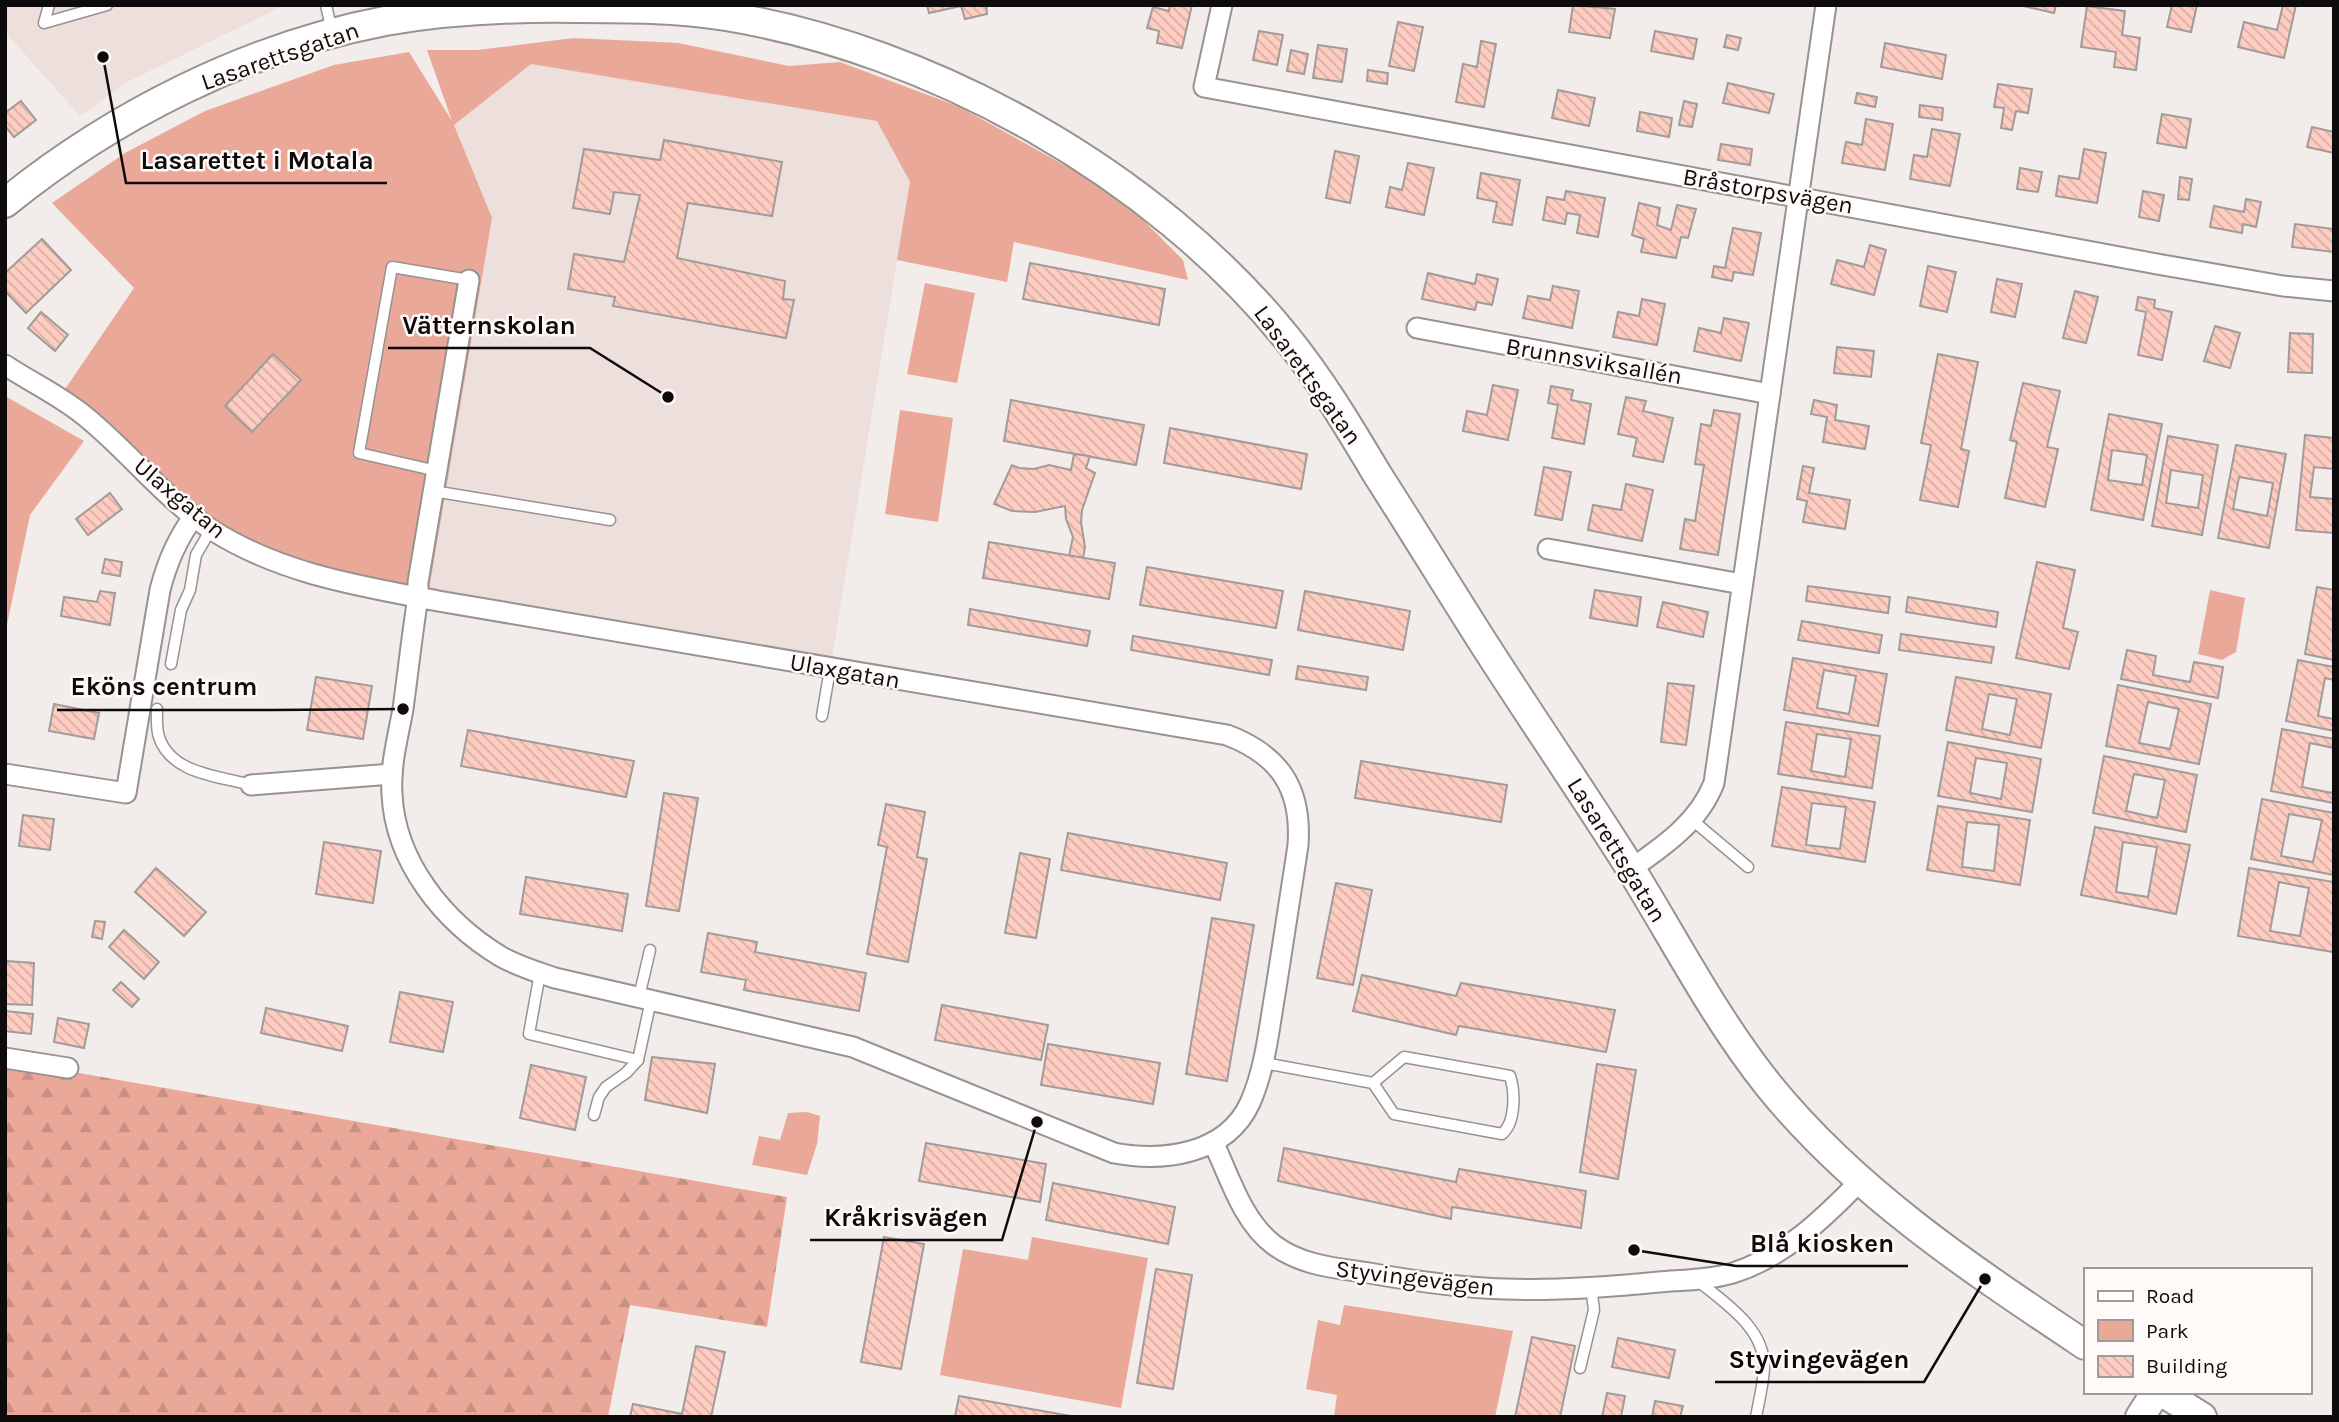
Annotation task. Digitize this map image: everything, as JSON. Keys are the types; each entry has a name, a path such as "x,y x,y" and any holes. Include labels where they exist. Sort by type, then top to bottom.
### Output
{"street":[{"name":"Bråstorpsvägen","path":"1222,5 1204,87 2271,284 2334,290"},
{"path":"1631,869 1665,844 1691,819 1709,796 1717,769 1826,5"},
{"name":"Lasarettsgatan","path":"5,203 87,142 130,117 249,62 333,34 405,18 551,8 669,10 723,16 769,15 824,39 877,56 999,110 1054,139 1111,176 1179,226 1222,266 1289,341 1319,382 1479,636 1631,869 1692,975 1739,1048 1810,1134 1877,1197 1986,1279 2084,1344"},
{"path":"469,280 418,582 392,774 392,795 399,835 414,869 449,916 502,958 540,973 853,1047 1114,1153 1170,1157 1194,1151 1213,1142 1238,1121 1248,1106 1264,1063"},
{"name":"Brunnsviksallén","path":"1417,328 1770,394"},
{"name":"Ulaxgatan","path":"5,365 86,416 211,529 262,556 307,573 418,597 1227,735 1248,743 1267,756 1290,785 1300,824 1264,1063"},
{"path":"5,774 126,793 166,565 175,545 194,516"},
{"path":"1548,549 1742,584"},
{"path":"251,785 392,774"},
{"path":"5,1058 68,1068"},
{"name":"Styvingevägen","path":"1213,1142 1251,1221 1275,1246 1298,1259 1317,1265 1406,1279 1506,1290 1591,1287 1695,1279 1732,1273 1758,1263 1810,1229 1860,1181"},
{"path":"2140,1417 2155,1394"},
{"path":"2165,1394 2202,1417"}],"lane":[{"path":"49,5 44,23 107,5"},
{"path":"326,5 333,34"},
{"path":"469,280 392,267 359,453 435,481 610,520"},
{"path":"171,664 181,610 190,590 196,555 211,529"},
{"path":"822,716 830,668"},
{"path":"157,709 158,734 163,747 172,758 185,767 251,785"},
{"path":"1691,819 1748,867"},
{"path":"594,1115 599,1097 606,1087 626,1073 638,1060 650,950"},
{"path":"540,973 528,1034 638,1060"},
{"path":"1264,1063 1373,1083 1394,1114 1502,1134 1508,1129 1515,1091 1510,1076 1404,1057 1373,1083"},
{"path":"1695,1279 1739,1316 1754,1332 1760,1345 1764,1369 1756,1417"},
{"path":"1580,1368 1594,1310 1591,1287"}],"shaded area":[{"path":"5,5 285,5 127,82 80,116 5,32"},
{"path":"531,64 878,121 910,182 830,670 427,602 492,218 454,125"}],"green space":[{"path":"574,38 678,43 789,66 840,62 960,107 1118,195 1183,260 1188,280 1014,242 1007,282 897,260 910,182 877,121 531,64 454,125 492,218 427,602 330,588 188,518 61,395 134,288 52,203 125,153 205,111 334,65 409,52 452,121 427,50 478,50"},
{"path":"925,283 975,293 957,383 907,374"},
{"path":"5,396 84,441 30,515 5,634"},
{"path":"900,410 953,418 938,522 885,514"},
{"path":"2210,590 2245,598 2236,652 2222,660 2198,654"},
{"path":"5,1060 787,1197 767,1327 630,1305 608,1417 5,1417"},
{"path":"807,1112 820,1116 817,1144 807,1175 752,1165 759,1136 780,1140 788,1113"},
{"path":"1032,1237 1148,1258 1121,1408 940,1375 963,1249 1028,1260"},
{"path":"1344,1305 1513,1331 1495,1417 1334,1417 1337,1395 1306,1389 1318,1320 1340,1325"}],"building":[{"path":"927,5 986,5 987,14 965,19 961,6 929,13"},
{"path":"1170,5 1192,5 1182,48 1157,43 1159,31 1147,28 1153,7 1169,11"},
{"path":"1573,5 1615,9 1610,38 1569,32"},
{"path":"2019,5 2056,5 2054,13"},
{"path":"2172,5 2197,5 2191,32 2167,27"},
{"path":"2283,5 2296,5 2284,58 2238,47 2244,22 2277,30"},
{"path":"2087,6 2125,11 2122,35 2140,38 2136,70 2114,67 2116,52 2081,47"},
{"path":"1398,22 1423,27 1414,71 1389,66"},
{"path":"1259,31 1283,35 1277,65 1253,60"},
{"path":"1655,31 1697,39 1693,59 1651,51"},
{"path":"1727,35 1741,38 1738,50 1724,47"},
{"path":"1481,41 1496,44 1484,107 1456,102 1463,64 1477,67"},
{"path":"1885,43 1946,55 1942,79 1881,67"},
{"path":"1318,45 1347,49 1342,82 1313,78"},
{"path":"1291,50 1308,54 1304,74 1287,71"},
{"path":"1368,70 1388,73 1387,84 1367,81"},
{"path":"1728,83 1774,94 1769,113 1723,103"},
{"path":"1998,84 2032,89 2028,113 2016,111 2012,130 2001,128 2004,108 1994,107"},
{"path":"1558,90 1595,98 1589,126 1552,118"},
{"path":"1857,93 1877,97 1875,107 1855,103"},
{"path":"21,101 36,120 14,137 5,126 5,113"},
{"path":"1684,101 1697,104 1692,127 1679,125"},
{"path":"1920,105 1943,108 1942,120 1919,117"},
{"path":"1640,112 1672,118 1669,137 1637,131"},
{"path":"2162,114 2191,119 2186,148 2157,143"},
{"path":"1866,119 1893,124 1885,170 1842,163 1846,142 1862,145"},
{"path":"2312,127 2334,132 2334,153 2307,147"},
{"path":"1932,129 1960,134 1950,186 1910,179 1914,155 1927,157"},
{"path":"664,140 782,162 772,216 688,203 677,258 785,281 783,299 794,300 786,338 613,306 615,297 568,289 574,254 624,262 640,195 614,192 610,214 573,208 584,149 660,160"},
{"path":"1721,144 1752,149 1750,165 1718,160"},
{"path":"2084,149 2106,153 2097,203 2056,196 2059,176 2079,179"},
{"path":"1335,151 1359,156 1350,203 1326,198"},
{"path":"1408,163 1434,168 1424,215 1386,207 1390,187 1402,190"},
{"path":"2020,168 2042,172 2038,192 2017,189"},
{"path":"1481,173 1520,180 1512,225 1493,222 1497,202 1477,198"},
{"path":"2180,177 2192,179 2189,200 2178,199"},
{"path":"1566,191 1605,198 1598,237 1577,233 1580,215 1567,213 1565,224 1543,220 1547,197 1564,200"},
{"path":"2143,191 2164,195 2159,221 2139,217"},
{"path":"2246,199 2261,202 2256,227 2243,224 2242,233 2210,227 2214,206 2244,212"},
{"path":"1639,203 1660,208 1657,225 1671,230 1677,205 1696,209 1688,238 1681,237 1676,258 1641,252 1644,239 1632,235"},
{"path":"2295,224 2334,229 2333,252 2292,247"},
{"path":"1733,228 1761,233 1753,275 1734,272 1732,281 1712,277 1714,266 1725,268"},
{"path":"42,239 71,270 26,313 5,291 5,273"},
{"path":"1870,245 1886,250 1874,295 1831,284 1837,260 1864,267"},
{"path":"1030,263 1165,289 1159,325 1023,299"},
{"path":"1928,266 1956,272 1947,312 1920,306"},
{"path":"1428,273 1475,284 1477,274 1498,279 1492,305 1477,302 1475,310 1422,299"},
{"path":"1997,279 2022,284 2015,317 1991,312"},
{"path":"1553,286 1579,291 1572,328 1523,318 1528,296 1550,300"},
{"path":"2075,291 2098,297 2086,343 2063,338"},
{"path":"2138,297 2155,300 2154,308 2172,312 2162,360 2138,355 2146,312 2136,310"},
{"path":"1642,299 1665,304 1657,345 1613,337 1618,312 1639,316"},
{"path":"41,312 68,335 55,351 28,328"},
{"path":"1724,318 1749,323 1741,361 1694,351 1699,328 1721,333"},
{"path":"2215,326 2240,333 2230,368 2204,361"},
{"path":"2290,333 2313,334 2312,373 2288,372"},
{"path":"1837,347 1874,351 1871,377 1834,373"},
{"path":"273,354 301,380 252,432 225,406"},
{"path":"1938,354 1978,362 1961,449 1969,451 1958,507 1920,500 1931,445 1921,443"},
{"path":"2023,383 2060,391 2047,447 2058,449 2045,507 2005,498 2017,442 2010,440"},
{"path":"1493,385 1518,390 1508,440 1463,431 1467,411 1487,415"},
{"path":"1551,386 1573,390 1571,400 1591,404 1584,444 1552,438 1558,405 1548,403"},
{"path":"1626,397 1646,401 1643,411 1673,418 1663,462 1633,456 1637,438 1618,434"},
{"path":"1011,400 1144,425 1136,465 1004,441"},
{"path":"1814,400 1837,405 1835,420 1869,426 1865,449 1823,442 1827,417 1811,414"},
{"path":"1714,410 1740,414 1718,555 1680,549 1685,519 1695,521 1704,465 1695,464 1701,424 1711,426"},
{"path":"2109,414 2162,424 2143,520 2091,510","holes":["2112,450 2147,455 2142,485 2108,480"]},
{"path":"1170,428 1307,454 1301,489 1164,463"},
{"path":"2305,435 2334,438 2334,469 2314,467 2310,497 2334,499 2334,533 2296,530"},
{"path":"2168,436 2218,445 2202,535 2152,526","holes":["2171,470 2203,475 2198,508 2166,503"]},
{"path":"2236,445 2286,454 2269,548 2218,538","holes":["2239,477 2273,483 2267,516 2233,509"]},
{"path":"1074,454 1090,456 1086,468 1095,473 1082,510 1085,547 1083,558 1069,556 1073,537 1066,519 1065,506 1035,512 1012,511 994,504 1012,465 1034,469 1049,465 1071,470"},
{"path":"1803,466 1814,468 1809,493 1850,500 1845,529 1803,522 1807,501 1797,499"},
{"path":"1544,467 1571,472 1562,520 1535,515"},
{"path":"1626,484 1653,490 1642,541 1588,530 1593,505 1621,510"},
{"path":"110,493 122,509 88,535 76,519"},
{"path":"989,542 1115,563 1109,599 983,578"},
{"path":"105,559 122,562 120,576 102,573"},
{"path":"2037,562 2075,570 2063,628 2078,632 2069,669 2016,658"},
{"path":"1147,567 1283,591 1276,628 1140,605"},
{"path":"1808,586 1890,597 1888,613 1806,601"},
{"path":"2317,587 2334,590 2334,660 2305,654"},
{"path":"1595,590 1641,597 1637,626 1590,618"},
{"path":"100,591 115,593 110,625 61,616 64,597 97,602"},
{"path":"1305,591 1410,611 1403,650 1298,630"},
{"path":"1908,597 1998,612 1996,627 1906,612"},
{"path":"1663,602 1708,612 1703,637 1657,627"},
{"path":"970,609 1090,631 1087,646 968,625"},
{"path":"1802,621 1882,635 1879,653 1798,640"},
{"path":"1901,634 1994,647 1991,663 1899,650"},
{"path":"1133,636 1272,660 1269,675 1131,650"},
{"path":"2127,650 2156,656 2153,675 2190,682 2194,662 2223,667 2218,698 2121,679"},
{"path":"1793,658 1887,674 1878,726 1784,710","holes":["1824,670 1856,676 1849,714 1817,708"]},
{"path":"2298,660 2334,667 2334,680 2325,678 2318,716 2334,719 2334,731 2286,721"},
{"path":"1298,666 1368,677 1366,690 1296,679"},
{"path":"316,677 372,686 363,739 307,730"},
{"path":"1956,677 2051,694 2041,748 1946,730","holes":["1989,694 2017,699 2010,735 1982,729"]},
{"path":"1668,683 1694,686 1686,745 1661,742"},
{"path":"2118,685 2211,704 2199,764 2106,746","holes":["2148,702 2179,709 2170,749 2139,743"]},
{"path":"54,704 99,713 94,739 49,731"},
{"path":"1786,722 1880,736 1872,788 1778,774","holes":["1817,734 1851,739 1845,777 1811,771"]},
{"path":"2282,729 2334,739 2334,748 2310,743 2302,787 2332,793 2334,786 2334,803 2271,791"},
{"path":"468,730 634,761 626,797 461,766"},
{"path":"1948,742 2041,759 2032,812 1938,796","holes":["1976,758 2007,763 2001,799 1970,793"]},
{"path":"2104,756 2197,775 2186,832 2093,813","holes":["2134,774 2165,780 2157,818 2126,811"]},
{"path":"1361,761 1507,785 1501,822 1355,798"},
{"path":"1782,787 1875,802 1865,862 1772,846","holes":["1812,803 1846,807 1840,849 1806,845"]},
{"path":"664,793 698,798 679,911 646,906"},
{"path":"2262,799 2334,813 2334,875 2251,859","holes":["2289,814 2322,820 2313,862 2281,856"]},
{"path":"886,804 925,812 917,857 927,859 908,962 867,954 887,847 878,845"},
{"path":"1938,806 2030,820 2020,885 1927,870","holes":["1967,822 1999,825 1994,871 1962,867"]},
{"path":"23,815 54,819 50,850 19,846"},
{"path":"2095,827 2190,845 2176,914 2081,895","holes":["2123,842 2157,847 2148,897 2116,892"]},
{"path":"1068,833 1227,863 1220,900 1061,870"},
{"path":"324,842 381,851 373,903 316,894"},
{"path":"1020,853 1050,859 1036,938 1005,933"},
{"path":"156,868 206,912 184,936 135,892"},
{"path":"2249,868 2334,882 2333,952 2238,936","holes":["2279,882 2309,888 2300,936 2270,931"]},
{"path":"526,877 628,894 622,931 520,914"},
{"path":"1336,883 1372,890 1353,985 1317,978"},
{"path":"1212,918 1254,925 1227,1081 1186,1074"},
{"path":"95,921 105,922 102,939 92,937"},
{"path":"124,930 159,962 144,979 109,947"},
{"path":"708,933 757,942 755,952 866,973 859,1011 744,990 746,980 701,972"},
{"path":"6,961 34,963 32,1005 5,1004"},
{"path":"1362,975 1456,996 1461,983 1615,1010 1606,1052 1459,1026 1456,1035 1353,1011"},
{"path":"121,982 139,999 132,1007 113,990"},
{"path":"400,992 453,1002 443,1052 390,1042"},
{"path":"942,1005 1048,1025 1041,1060 935,1040"},
{"path":"266,1008 348,1026 342,1051 261,1033"},
{"path":"5,1011 33,1014 31,1034 5,1031"},
{"path":"58,1018 89,1024 84,1048 54,1042"},
{"path":"1048,1044 1160,1063 1153,1104 1041,1085"},
{"path":"652,1057 715,1064 707,1113 645,1100"},
{"path":"1597,1064 1636,1070 1618,1179 1580,1172"},
{"path":"531,1065 586,1077 575,1130 520,1118"},
{"path":"926,1143 1046,1164 1040,1202 919,1181"},
{"path":"1284,1148 1456,1182 1459,1169 1586,1191 1581,1228 1452,1207 1451,1219 1278,1181"},
{"path":"1053,1183 1175,1207 1168,1244 1046,1220"},
{"path":"884,1237 924,1244 901,1369 861,1362"},
{"path":"1156,1269 1192,1275 1173,1389 1137,1383"},
{"path":"1532,1337 1575,1346 1560,1417 1515,1417"},
{"path":"1618,1338 1675,1350 1669,1378 1612,1367"},
{"path":"696,1346 725,1352 711,1417 630,1417 633,1404 682,1414"},
{"path":"1607,1393 1625,1396 1621,1417 1602,1417"},
{"path":"959,1396 1076,1417 955,1417"},
{"path":"1655,1401 1683,1406 1680,1417 1652,1417"}],"place":[{"name":"Lasarettet i Motala","path":"103,57"},
{"name":"Vätternskolan","path":"668,397"},
{"name":"Eköns centrum","path":"403,709"},
{"name":"Kråkrisvägen","path":"1037,1122"},
{"name":"Blå kiosken","path":"1634,1250"},
{"name":"Styvingevägen","path":"1985,1279"}]}
